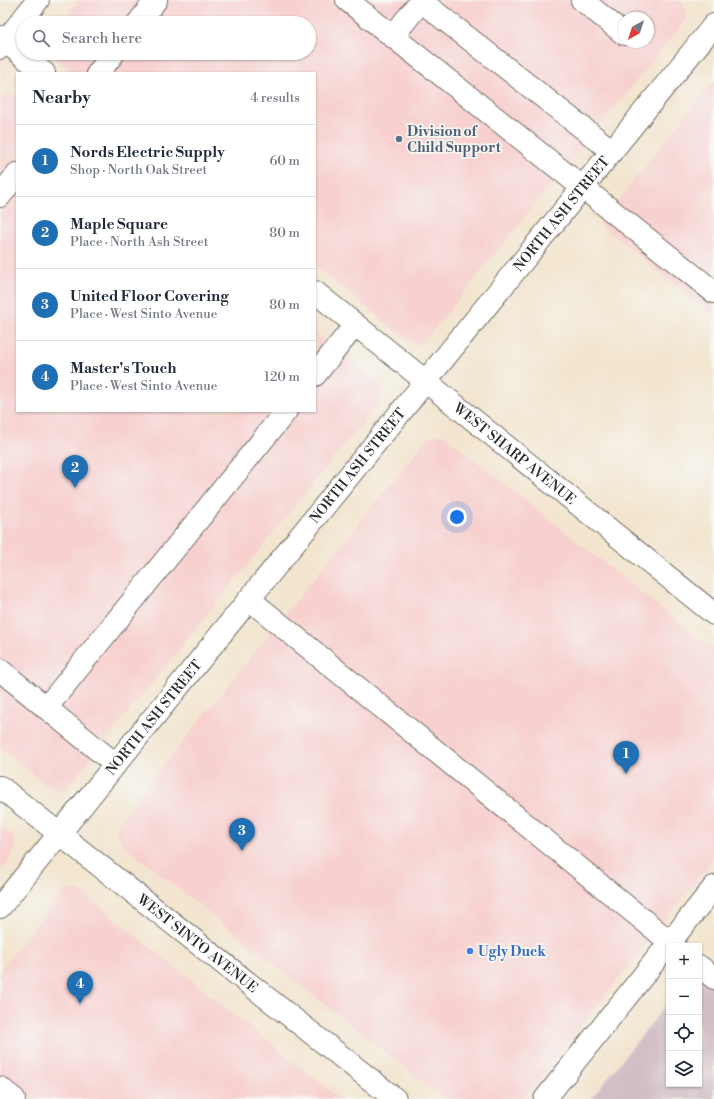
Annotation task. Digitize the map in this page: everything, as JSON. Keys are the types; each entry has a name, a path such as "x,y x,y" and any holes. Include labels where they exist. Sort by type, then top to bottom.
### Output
{"street":[{"path":"24,16 38,0"},
{"path":"143,16 156,0"},
{"path":"347,0 714,292"},
{"path":"582,0 618,29"},
{"path":"393,36 422,1 612,151"},
{"name":"NORTH ASH STREET","path":"0,906 714,25"},
{"path":"16,26 2,42 16,52"},
{"path":"26,60 43,72"},
{"path":"99,72 108,60"},
{"path":"0,196 16,175"},
{"name":"WEST SHARP AVENUE","path":"316,293 714,614"},
{"path":"317,368 356,325"},
{"path":"46,708 285,412"},
{"path":"249,599 672,943"},
{"path":"0,670 115,764"},
{"name":"WEST SINTO AVENUE","path":"0,787 395,1099"},
{"path":"674,943 711,896"},
{"path":"545,1099 666,952"},
{"path":"702,968 714,978"},
{"path":"0,1088 14,1099"}],"shaded area":[{"path":"79,0 678,0 684,4 686,12 686,20 420,344 416,344 406,339 316,267 316,72 72,72 58,60 316,60 316,16 66,16"},
{"path":"714,80 714,316 599,224"},
{"path":"9,94 16,95 16,412 316,412 316,333 378,383 381,388 379,402 68,787 63,790 49,787 0,747 0,100"},
{"path":"444,435 714,651 714,859 523,1099 445,1099 123,845 118,837 117,830 119,821 425,441 429,437"},
{"path":"0,826 13,836 15,844 9,860 0,872"},
{"path":"79,890 340,1099 0,1099 0,969 59,896 65,891"},
{"path":"702,976 714,986 714,1099 591,1099 666,1005 666,1087 702,1087"}],"place":[{"name":"Division of Child Support","path":"399,139"},
{"name":"Maple Square","path":"75,488"},
{"name":"Nords Electric Supply","path":"626,774"},
{"name":"United Floor Covering","path":"242,851"},
{"name":"Ugly Duck","path":"470,951"},
{"name":"Master's Touch","path":"80,1004"}]}
